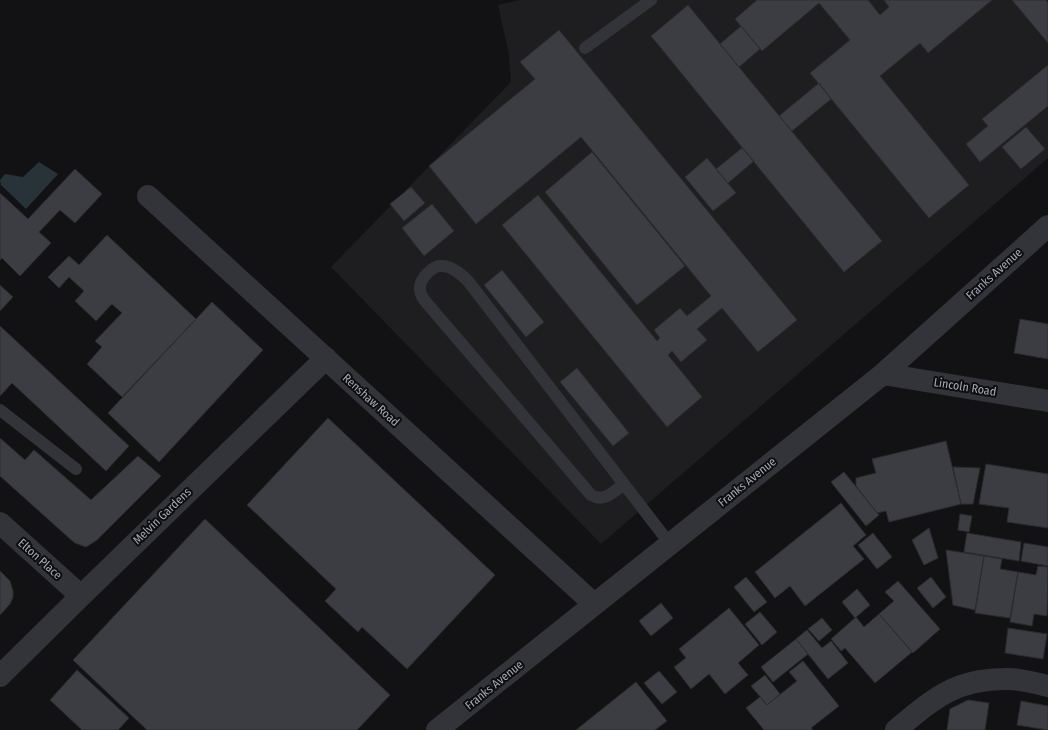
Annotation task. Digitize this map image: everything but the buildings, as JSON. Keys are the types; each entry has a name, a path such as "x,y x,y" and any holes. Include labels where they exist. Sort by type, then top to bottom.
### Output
{"street":[{"name":"Renshaw Road","path":"148,196 594,604"},
{"name":"Franks Avenue","path":"437,730 883,374 1048,226"},
{"name":"Melvin Gardens","path":"0,676 326,358"},
{"name":"Lincoln Road","path":"883,374 1048,401"},
{"name":"Elton Place","path":"0,523 81,596"},
{"path":"896,730 927,704 954,688 975,681 1006,678 1048,686"}],"lane":[{"path":"585,48 651,0"},
{"path":"624,484 600,499 591,495 425,301 419,289 421,282 432,269 439,265 446,266 458,272 468,281 624,484 670,544"},
{"path":"0,410 76,469"}],"shaded area":[{"path":"520,0 1048,0 1048,158 601,544 331,267 511,82 509,55 498,5"},
{"path":"39,162 58,174 26,209 1,185 0,180 5,174 23,177"}]}
